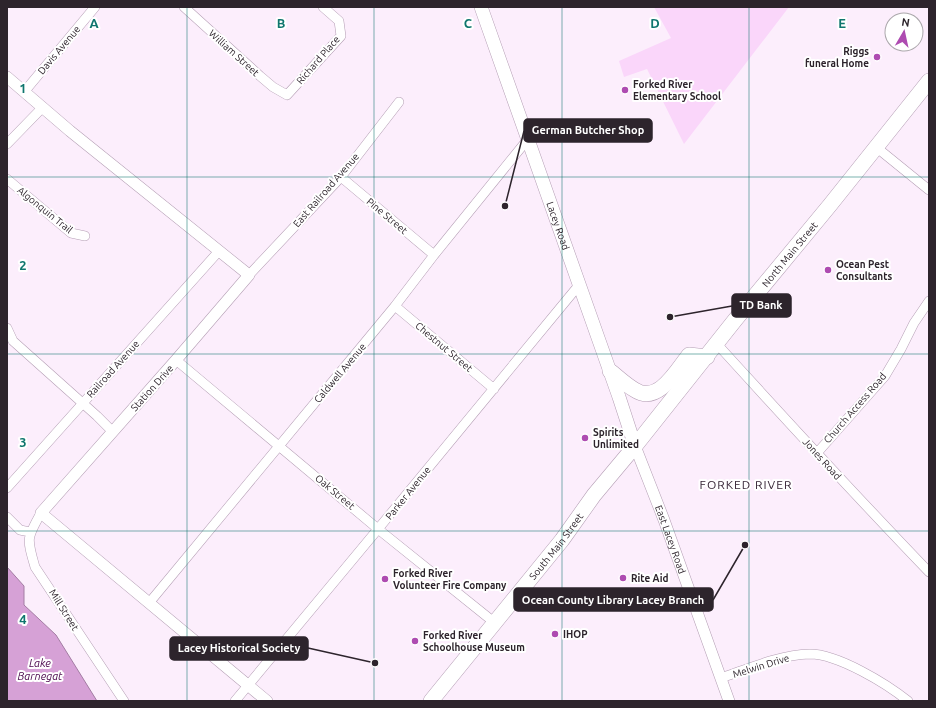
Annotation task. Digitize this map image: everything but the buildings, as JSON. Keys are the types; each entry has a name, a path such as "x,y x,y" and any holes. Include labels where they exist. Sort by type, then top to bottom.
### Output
{"highway":[{"name":"North Main Street","path":"635,446 735,320 876,147 927,88"},
{"path":"610,371 636,391 646,394 658,391 668,382 689,355 706,357"},
{"name":"South Main Street","path":"431,701 562,540 594,495 635,446"}],"main road":[{"name":"Lacey Road","path":"480,7 610,371 635,446"}],"street":[{"name":"Davis Avenue","path":"24,92 95,7"},
{"name":"William Street","path":"184,7 260,76 273,87 287,95"},
{"name":"Richard Place","path":"287,95 341,36 339,21 323,7"},
{"path":"7,77 42,108 249,275"},
{"name":"East Railroad Avenue","path":"249,275 341,177 400,102"},
{"path":"7,144 42,108"},
{"name":"Caldwell Avenue","path":"149,604 395,306 434,255 528,139"},
{"path":"876,147 929,190"},
{"name":"Pine Street","path":"341,177 434,255"},
{"name":"Algonquin Trail","path":"7,179 71,233 85,236"},
{"name":"Railroad Avenue","path":"7,488 219,251"},
{"name":"Station Drive","path":"41,513 249,275"},
{"name":"Parker Avenue","path":"235,701 579,285"},
{"name":"Church Access Road","path":"817,453 885,376 914,323 929,301"},
{"name":"Chestnut Street","path":"395,306 494,388"},
{"path":"7,328 13,341 112,432"},
{"name":"Jones Road","path":"716,344 838,477 929,572"},
{"name":"Oak Street","path":"176,360 378,529 495,623"},
{"name":"East Lacey Road","path":"635,446 667,528 729,701"},
{"path":"7,518 20,530 30,532 41,513 267,701"},
{"name":"Mill Street","path":"30,532 28,544 35,567 124,701"},
{"name":"Melwin Drive","path":"721,678 770,661 812,654 845,663 871,675 908,701"}],"shaded area":[{"path":"654,7 789,7 684,144 647,69 624,77 619,61 671,38"}],"water":[{"name":"Lake Barnegat","path":"7,567 24,586 24,605 56,635 97,701 7,701"}],"place":[{"name":"Riggs funeral Home","path":"877,57"},
{"name":"Forked River Elementary School","path":"625,90"},
{"name":"German Butcher Shop","path":"505,206"},
{"name":"Ocean Pest Consultants","path":"828,270"},
{"name":"TD Bank","path":"670,317"},
{"name":"Spirits Unlimited","path":"585,438"},
{"name":"Ocean County Library Lacey Branch","path":"745,545"},
{"name":"Rite Aid","path":"623,578"},
{"name":"Forked River Volunteer Fire Company","path":"385,579"},
{"name":"IHOP","path":"555,634"},
{"name":"Forked River Schoolhouse Museum","path":"415,641"},
{"name":"Lacey Historical Society","path":"375,663"}],"district":[{"name":"FORKED RIVER","path":"746,484"}]}
